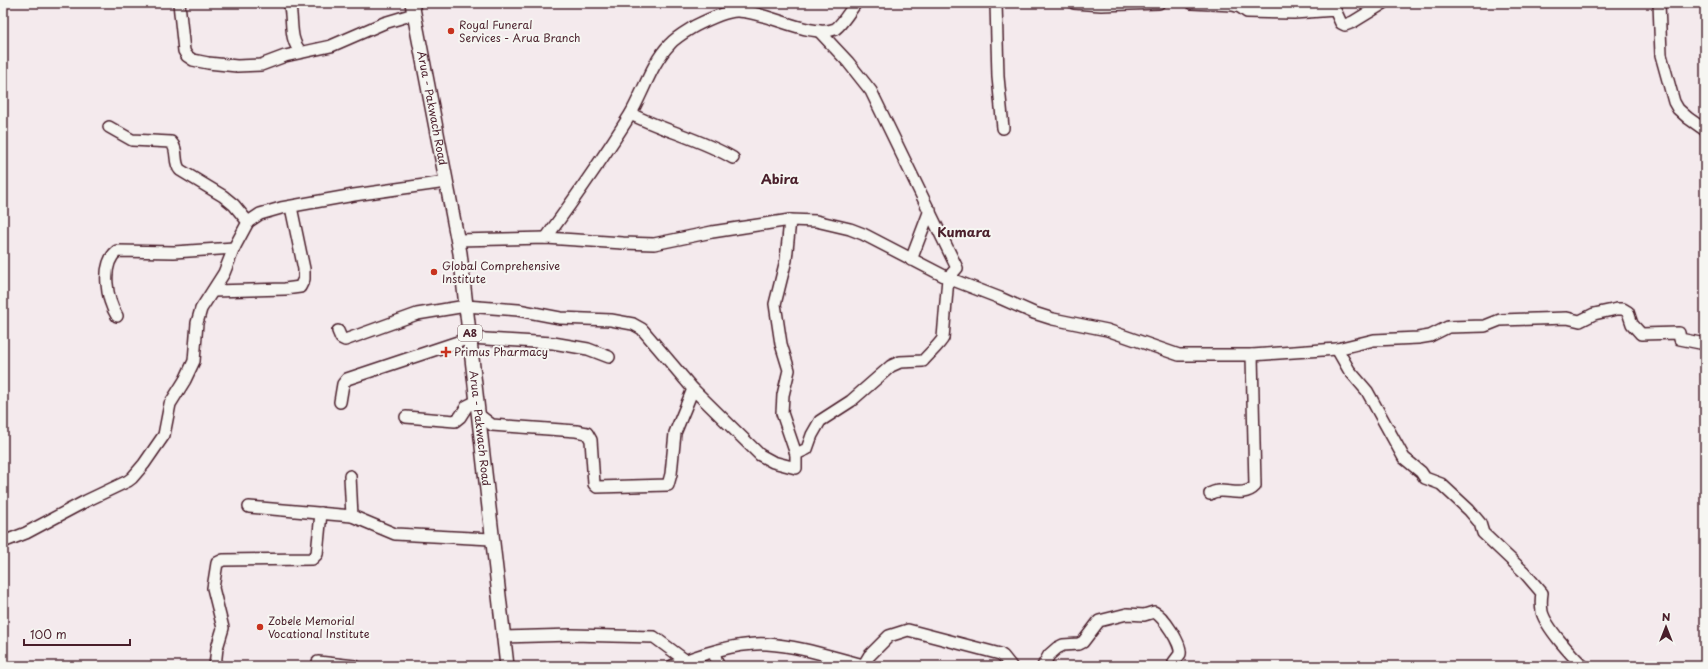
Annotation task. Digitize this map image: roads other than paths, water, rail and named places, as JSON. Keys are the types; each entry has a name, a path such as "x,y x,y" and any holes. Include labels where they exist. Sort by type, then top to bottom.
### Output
{"main road":[{"name":"Arua - Pakwach Road","path":"413,9 457,240 470,338 491,539 507,666"}],"street":[{"path":"179,3 184,51 187,56 193,60 222,65 250,66 265,64 284,56 331,46 413,9"},
{"path":"289,3 293,16 294,42 301,52"},
{"path":"546,238 592,175 631,114 661,56 670,43 696,26 735,7 819,31 836,28 856,3"},
{"path":"996,3 998,77 1003,128"},
{"path":"1074,3 1101,6 1159,3"},
{"path":"1191,3 1233,5 1240,7 1247,12 1294,13 1335,10 1340,23 1345,25 1353,22 1384,3"},
{"path":"1659,3 1661,55 1674,102 1678,109 1705,130"},
{"path":"796,454 807,449 816,429 825,417 851,401 891,366 900,362 923,361 933,349 940,344 944,338 948,278 957,269 930,210 889,132 877,103 870,91 848,62 819,31"},
{"path":"631,114 650,124 704,143 733,158"},
{"path":"108,127 132,140 171,142 175,147 176,163 180,170 224,196 234,205 248,222"},
{"path":"3,542 26,533 130,479 156,448 164,435 170,404 194,362 198,319 203,306 228,266 234,248 248,222 260,214 291,207 354,195 446,182"},
{"path":"213,291 285,289 300,287 304,279 304,269 291,207"},
{"path":"911,260 930,210"},
{"path":"338,331 341,338 346,339 417,314 466,306 518,310 556,318 603,319 633,324 642,329 649,336 693,389 753,448 773,462 796,468 796,454 782,413 783,395 789,370 781,344 775,304 786,260 790,220"},
{"path":"457,240 546,238 654,244 712,232 790,220 816,222 850,229 948,278 1043,317 1107,330 1177,355 1252,355 1337,349 1374,340 1430,336 1448,326 1485,326 1500,320 1567,318 1580,321 1594,314 1623,309 1628,312 1632,324 1642,334 1679,333 1680,339 1705,344"},
{"path":"117,316 113,310 109,298 107,273 110,260 116,252 174,252 234,248"},
{"path":"340,402 343,384 348,379 470,338 553,343 588,349 609,356"},
{"path":"1337,349 1349,370 1367,391 1404,458 1421,472 1425,478 1441,484 1469,510 1480,523 1483,533 1524,572 1542,593 1541,602 1544,618 1565,646 1583,666"},
{"path":"1210,494 1218,491 1244,492 1252,490 1255,486 1252,355"},
{"path":"479,415 492,425 587,433 592,440 594,484 597,487 668,485 671,474 675,432 693,389"},
{"path":"406,417 455,421 460,417 467,406 477,401"},
{"path":"350,476 352,516"},
{"path":"249,507 352,516 394,534 491,539"},
{"path":"215,666 217,648 223,628 213,588 217,563 223,560 312,559 316,556 318,551 321,513"},
{"path":"1043,666 1049,655 1057,648 1063,645 1079,644 1083,642 1099,621 1127,614 1144,615 1154,612 1158,614 1178,641 1180,654 1174,662 1174,666"},
{"path":"672,666 685,660 730,647 765,644 798,648 863,666 868,656 889,636 908,630 1000,654 1011,666"},
{"path":"503,638 565,636 654,637 685,660"},
{"path":"714,652 718,666"},
{"path":"318,662 355,666"}],"place":[{"name":"Royal Funeral Services - Arua Branch","path":"451,31"},
{"name":"Global Comprehensive Institute","path":"434,272"},
{"name":"Primus Pharmacy","path":"446,352"},
{"name":"Zobele Memorial Vocational Institute","path":"260,627"}],"district":[{"name":"Abira","path":"780,179"},
{"name":"Kumara","path":"964,232"}]}
